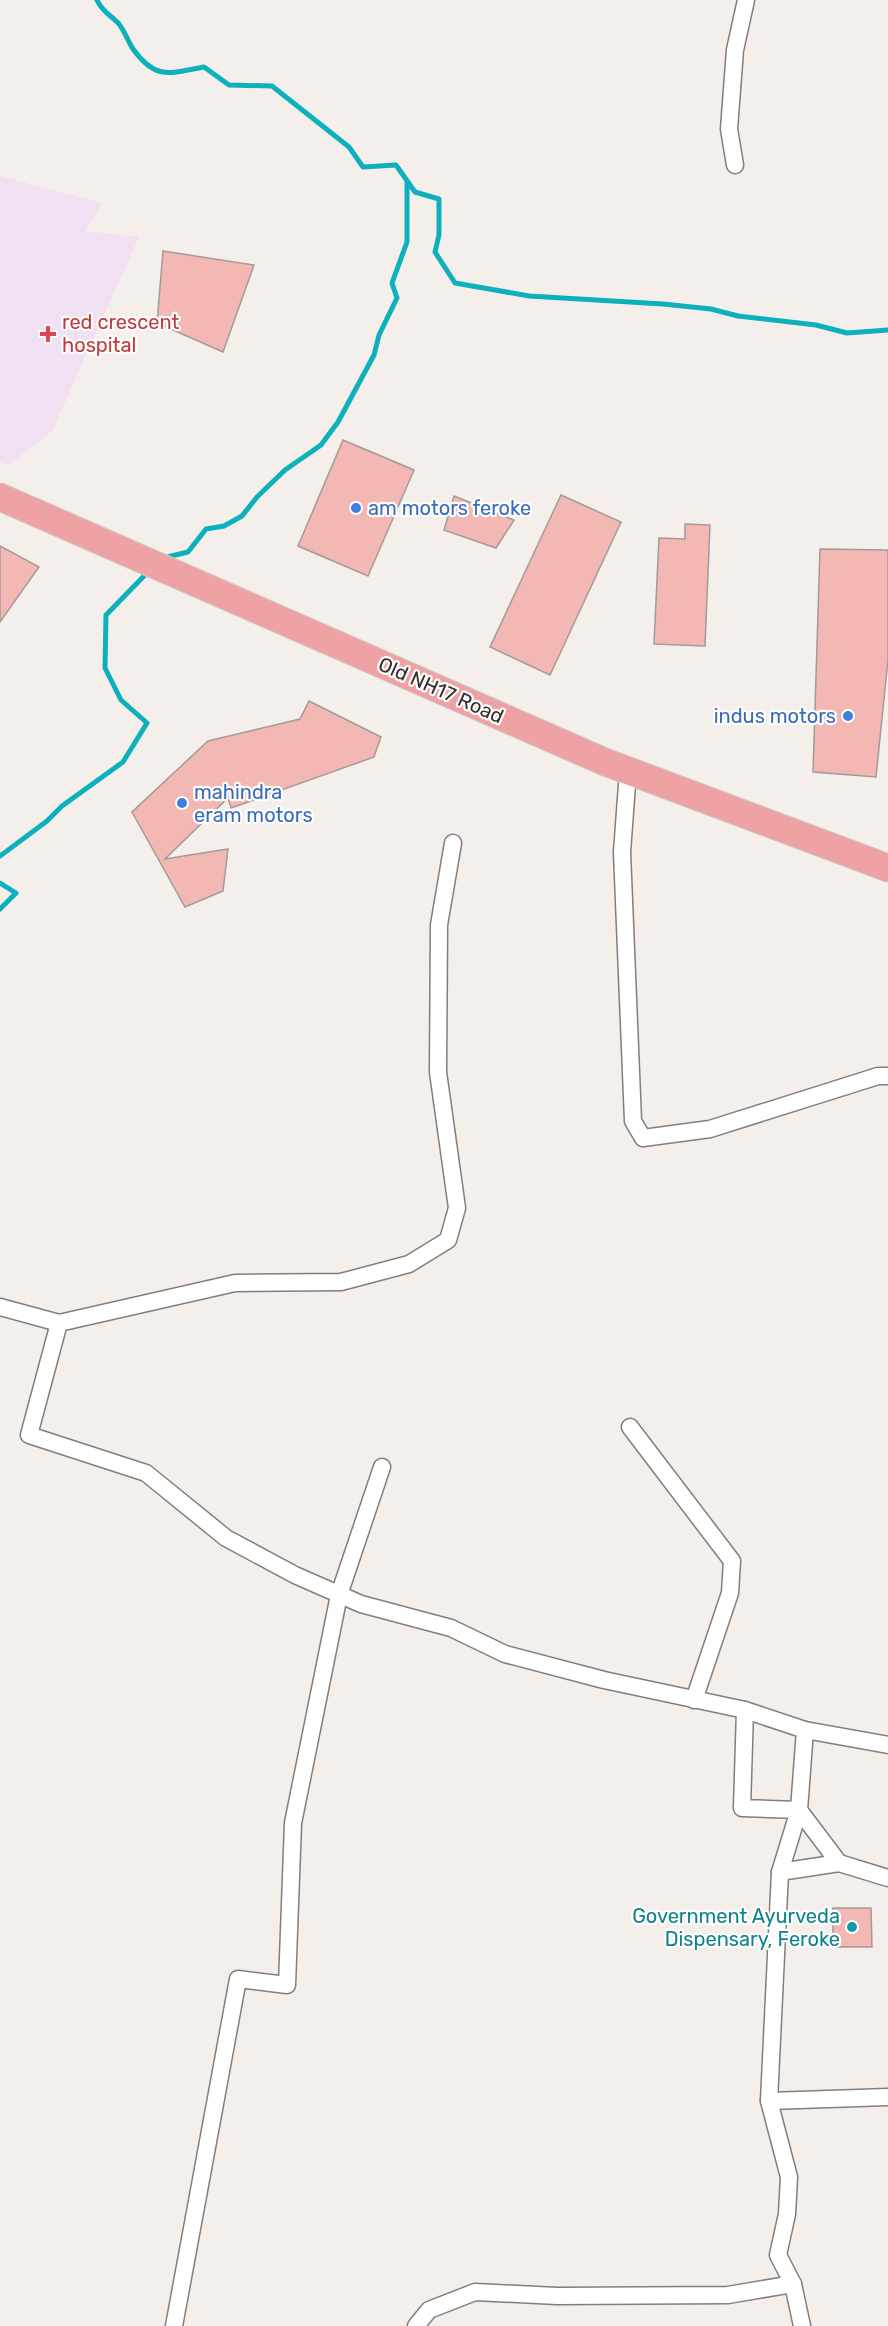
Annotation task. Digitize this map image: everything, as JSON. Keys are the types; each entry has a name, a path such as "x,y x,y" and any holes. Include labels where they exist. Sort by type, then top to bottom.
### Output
{"main road":[{"name":"Old NH17 Road","path":"0,497 628,771 888,868"}],"street":[{"path":"735,165 729,129 735,50 746,0"},
{"path":"628,771 622,852 633,1121 643,1138 710,1130 878,1076 888,1076"},
{"path":"0,1306 59,1323 235,1283 341,1282 409,1264 448,1240 457,1208 438,1072 439,925 453,843"},
{"path":"59,1323 29,1435 146,1473 226,1538 295,1575 361,1604 451,1628 504,1654 694,1700 745,1710 805,1730 888,1745"},
{"path":"630,1427 732,1561 730,1593 694,1700"},
{"path":"174,2326 238,1979 287,1985 292,1823 339,1595 382,1467"},
{"path":"745,1710 742,1808 800,1810"},
{"path":"802,2326 793,2284 778,2255 787,2214 789,2176 769,2101 780,1872 800,1810 805,1730"},
{"path":"800,1810 839,1863"},
{"path":"780,1872 839,1863 888,1878"},
{"path":"769,2101 888,2097"},
{"path":"416,2326 429,2310 475,2292 557,2296 728,2295 793,2284"}],"shaded area":[{"name":"red crescent hospital","path":"0,176 102,203 85,231 139,237 52,431 9,465 0,462"}],"building":[{"path":"163,251 254,265 223,352 157,323"},
{"name":"am motors feroke","path":"343,440 414,470 368,576 298,546"},
{"path":"561,495 621,522 550,675 490,647"},
{"path":"454,496 514,520 496,548 444,530"},
{"path":"685,524 710,525 705,646 654,644 659,538 685,539"},
{"path":"0,546 39,567 0,622"},
{"name":"indus motors","path":"820,549 888,550 888,660 876,777 813,772"},
{"name":"mahindra eram motors","path":"309,701 381,737 374,757 231,808 228,798 165,859 228,849 223,891 185,907 132,812 208,741 300,719"},
{"name":"Government Ayurveda Dispensary, Feroke","path":"833,1908 871,1908 872,1947 833,1947"}],"waterway":[{"path":"97,0 119,24 133,49 149,66 164,72 204,67 229,85 272,86 349,147 363,167 396,165 415,192 439,199 439,235 435,252 455,283 529,296 711,309 738,316 816,325 847,333 888,330"},
{"path":"163,558 188,552 206,529 224,526 242,516 257,497 285,470 321,445 338,422 374,355 379,335 397,298 392,283 407,242 407,181"},
{"path":"0,856 47,821 62,806 123,762 147,723 121,700 105,668 106,615 144,576"},
{"path":"0,883 16,893 0,909"}],"place":[{"name":"red crescent hospital","path":"48,334"},
{"name":"am motors feroke","path":"356,508"},
{"name":"indus motors","path":"848,716"},
{"name":"mahindra eram motors","path":"182,803"},
{"name":"Government Ayurveda Dispensary, Feroke","path":"852,1927"}]}
